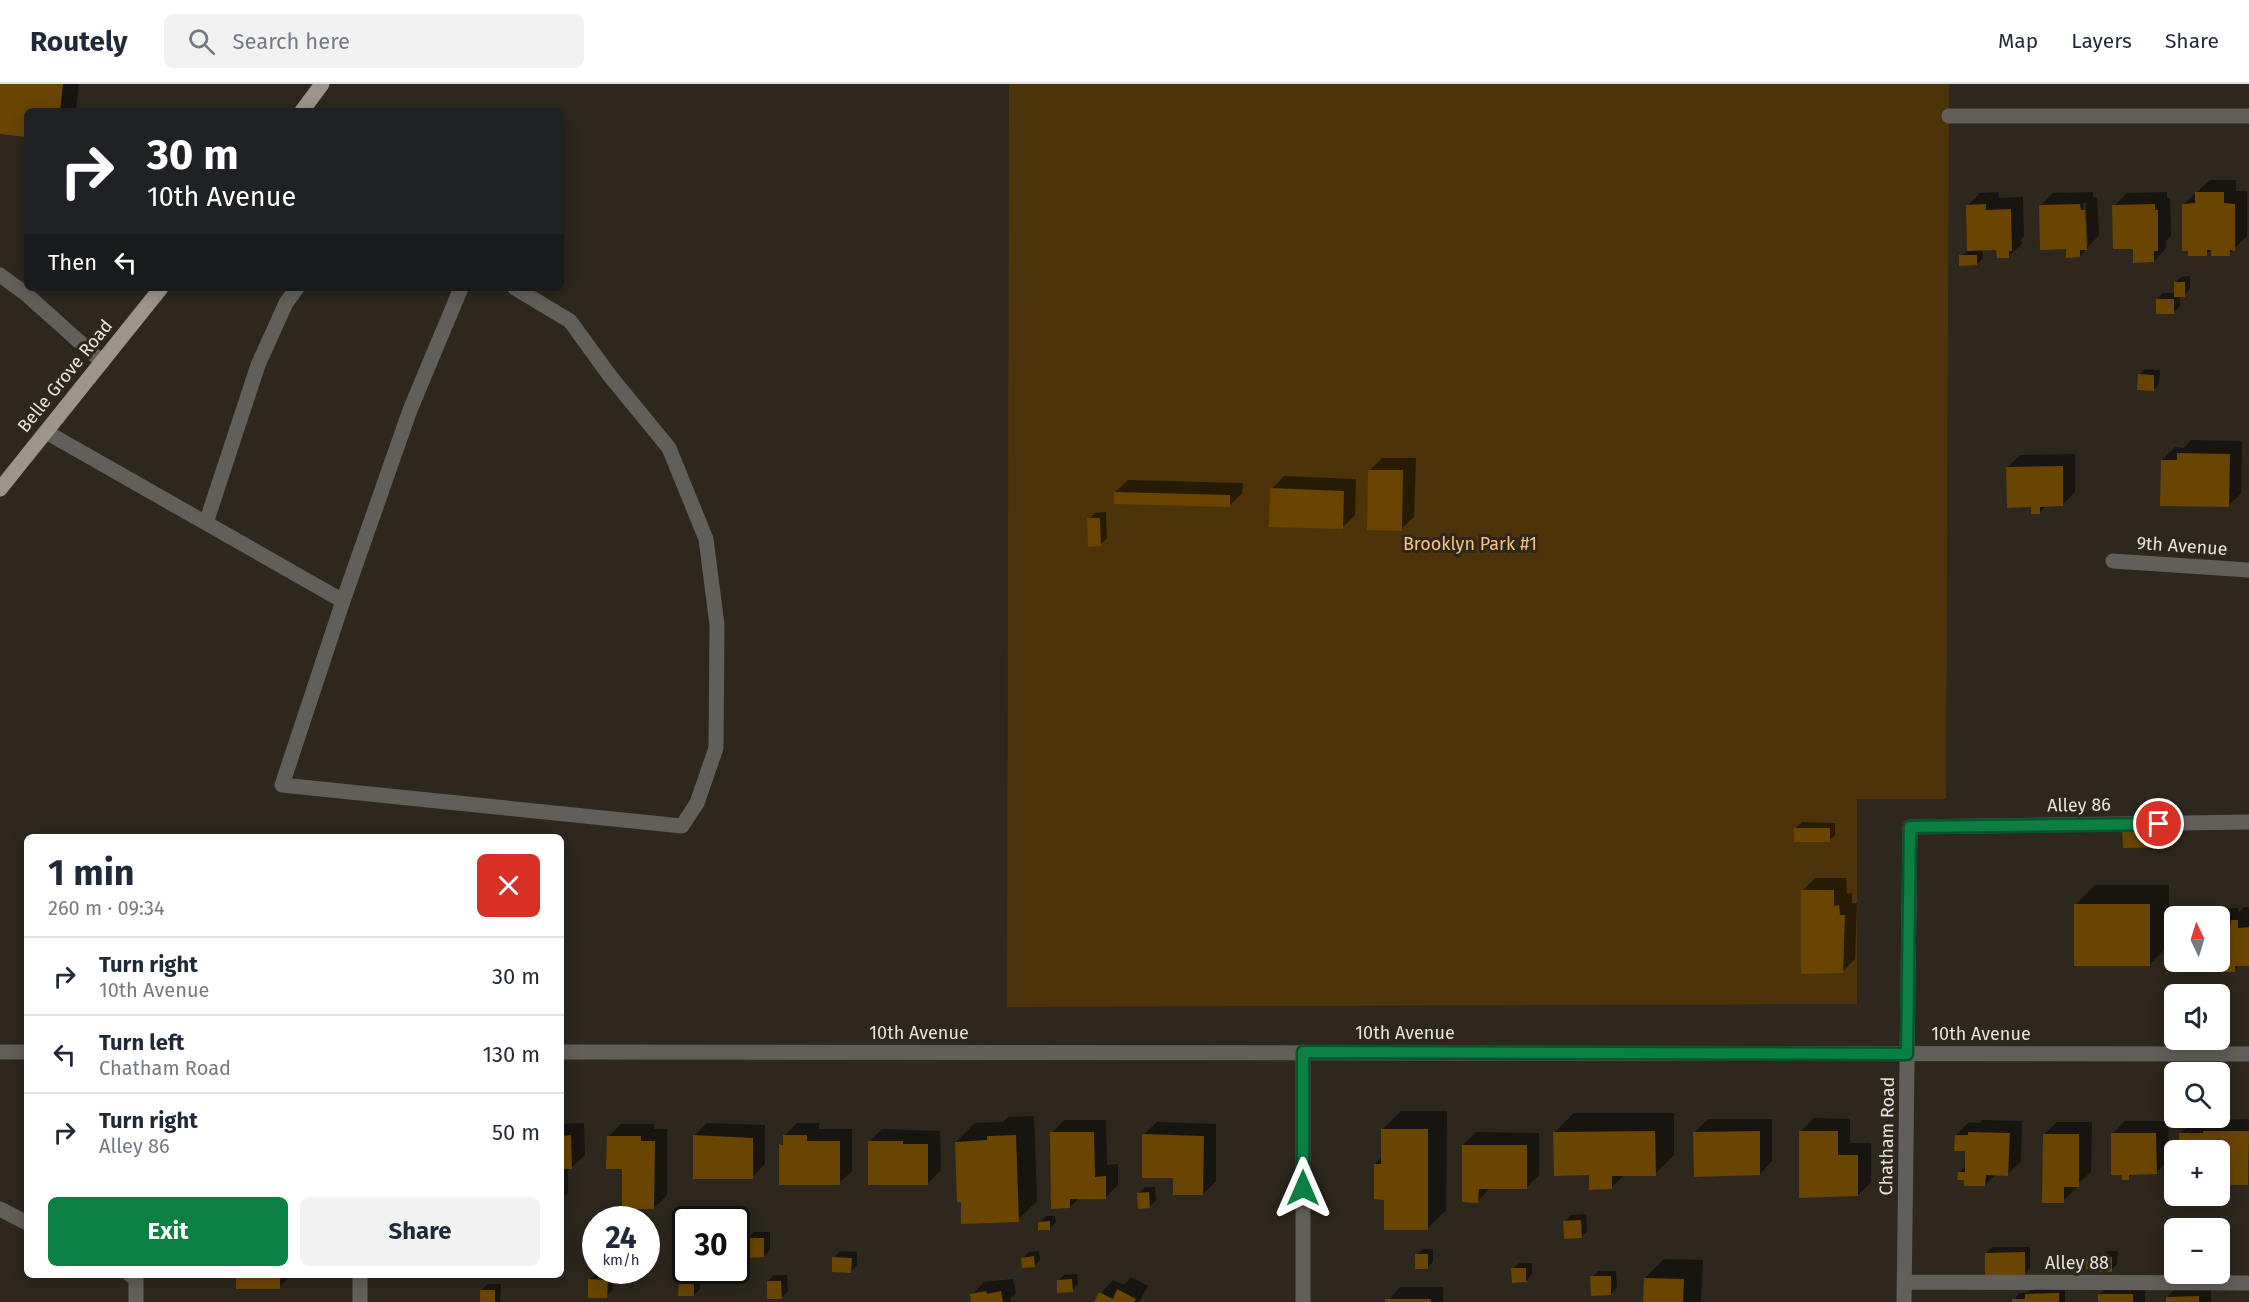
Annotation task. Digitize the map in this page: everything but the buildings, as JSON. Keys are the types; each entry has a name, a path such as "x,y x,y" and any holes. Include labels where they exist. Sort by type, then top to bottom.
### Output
{"main road":[{"path":"304,108 322,84"},
{"name":"Belle Grove Road","path":"0,489 159,291"}],"street":[{"path":"1949,116 2249,116"},
{"path":"0,275 26,294 102,362"},
{"path":"206,523 258,365 286,303 295,291"},
{"path":"460,291 410,410 282,785 682,826 698,803 716,748 717,625 706,539 669,448 610,376 570,321 520,291"},
{"path":"46,432 343,601"},
{"name":"9th Avenue","path":"2113,561 2249,570"},
{"name":"Alley 86","path":"1910,827 2249,822"},
{"name":"Chatham Road","path":"1904,1302 1910,827"},
{"path":"0,1052 24,1052"},
{"name":"10th Avenue","path":"564,1052 2249,1054"},
{"path":"1303,1052 1303,1302"},
{"path":"0,1209 24,1221"},
{"path":"136,1278 136,1302"},
{"path":"360,1278 360,1302"},
{"name":"Alley 88","path":"1905,1282 2249,1282"}],"green space":[{"name":"Brooklyn Park #1","path":"1009,84 1949,84 1946,799 1857,799 1857,1004 1007,1007"}],"route":[{"path":"1303,1188 1303,1052 1907,1054 1910,827 2159,824"}]}
